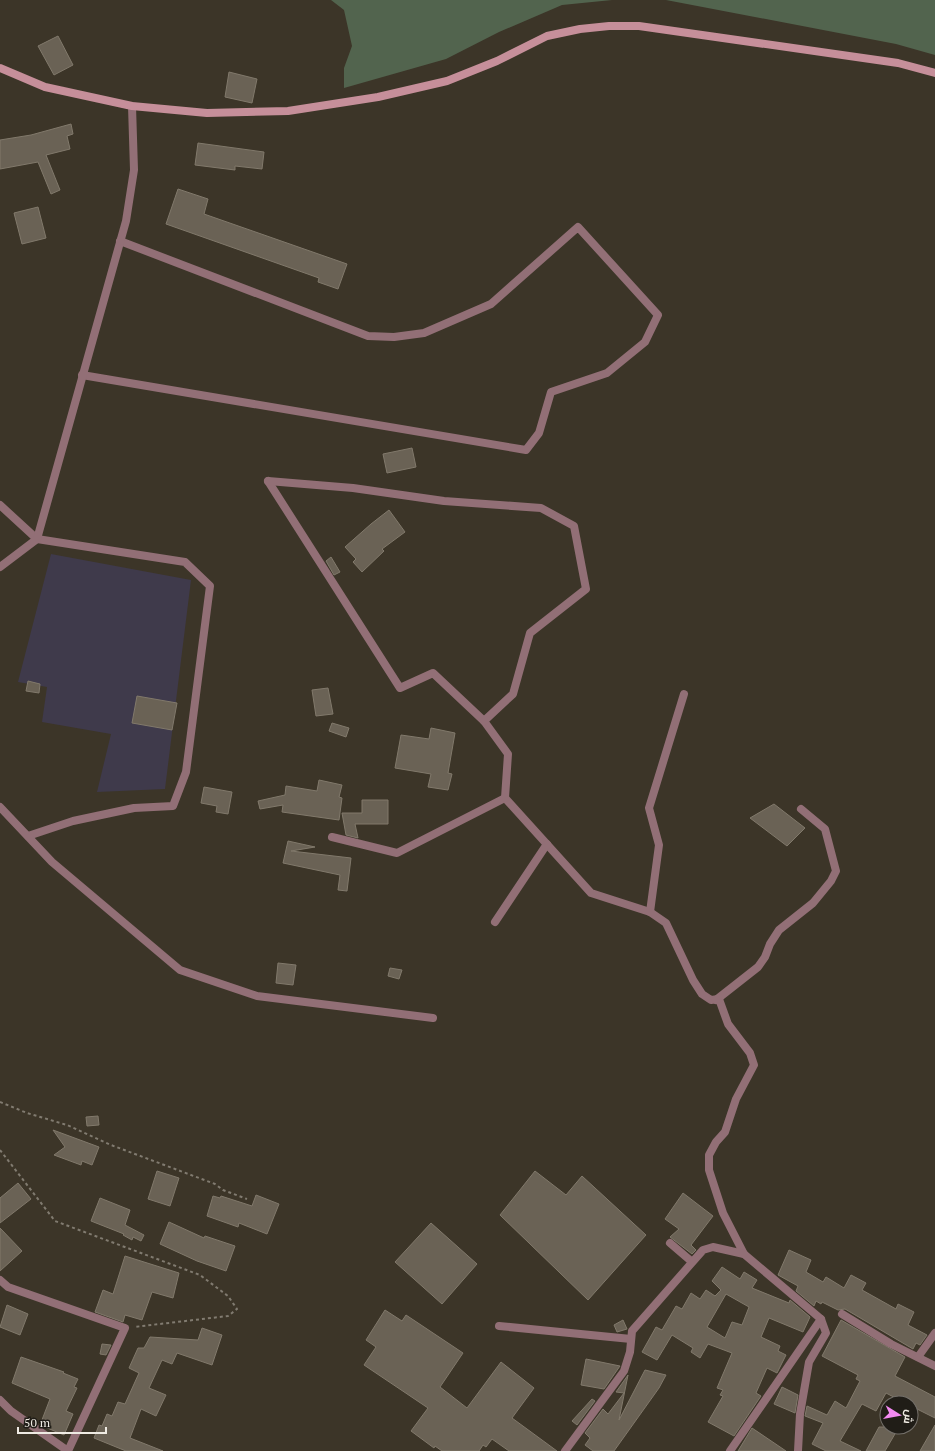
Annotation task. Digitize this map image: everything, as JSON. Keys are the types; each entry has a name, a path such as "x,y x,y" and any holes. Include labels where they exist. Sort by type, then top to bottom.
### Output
{"street":[{"path":"0,68 44,87 132,106 207,113 288,111 378,98 447,81 547,36 580,29 609,26 639,26 898,63 935,73"},
{"path":"0,567 37,539 126,221 134,170 132,106"},
{"path":"82,375 526,450 539,433 551,392 607,373 645,342 658,315 578,227 491,304 424,333 394,338 368,336 120,241"},
{"path":"484,721 513,694 530,633 586,589 574,526 541,508 444,501 353,488 268,481 400,688 433,673 484,721 508,754 504,798 591,893 650,912 666,923 693,980 702,994 711,1000 719,999 728,1024 750,1053 754,1064 736,1099 725,1132 716,1142 709,1155 709,1170 723,1213 744,1254 821,1319 826,1333 808,1362 800,1414 798,1451"},
{"path":"0,505 37,539 185,562 210,586 186,772 173,806 134,808 73,821 28,836"},
{"path":"650,912 659,845 649,808 684,694"},
{"path":"332,837 397,853 504,798"},
{"path":"0,807 52,862 180,970 257,996 434,1018"},
{"path":"716,1000 758,967 779,930 813,902 832,881 836,871 825,830 801,809"},
{"path":"495,922 547,844"},
{"path":"670,1243 691,1261"},
{"path":"565,1451 620,1378 627,1364 634,1329 691,1261 703,1250 713,1247 744,1254"},
{"path":"0,1280 8,1287 125,1328 68,1451 11,1411 0,1400"},
{"path":"842,1314 918,1358 935,1366"},
{"path":"730,1451 821,1319"},
{"path":"499,1326 631,1339"},
{"path":"918,1358 935,1333"}],"path":[{"path":"0,1102 27,1113 66,1125 111,1145 215,1184 223,1190 248,1199"},
{"path":"0,1150 55,1221 200,1275 228,1296 237,1309 228,1316 125,1328"}],"shaded area":[{"path":"51,554 191,580 165,789 97,792 111,734 42,722 47,687 18,682"}],"green space":[{"path":"331,0 612,0 562,5 499,32 446,59 344,88 344,68 352,46 344,10"},
{"path":"666,0 935,0 935,55 896,44"}],"building":[{"path":"58,36 73,65 54,75 38,46"},
{"path":"229,72 257,79 252,103 225,97"},
{"path":"71,124 73,134 67,136 70,149 46,155 60,190 51,194 38,162 0,169 0,140 31,135"},
{"path":"198,143 264,152 262,169 235,166 235,170 195,165"},
{"path":"178,189 208,199 204,214 347,264 338,289 318,282 319,278 166,224"},
{"path":"38,207 46,238 22,244 14,213"},
{"path":"412,448 416,467 387,473 383,454"},
{"path":"389,510 405,532 382,549 384,551 362,572 353,562 356,559 345,547"},
{"path":"331,557 340,572 334,575 326,561"},
{"path":"28,681 40,684 39,693 26,691"},
{"path":"328,688 333,714 316,716 312,690"},
{"path":"137,696 177,703 172,730 132,723"},
{"path":"332,723 349,728 346,737 329,731"},
{"path":"431,728 455,733 448,773 452,774 448,790 428,787 431,774 395,768 401,735 429,739"},
{"path":"319,780 342,785 339,797 342,798 339,820 282,812 283,805 260,809 258,801 285,795 286,786 317,791"},
{"path":"204,787 232,792 228,814 216,812 217,806 201,803"},
{"path":"362,800 388,800 388,824 355,824 358,838 346,835 342,813 362,813"},
{"path":"774,804 805,828 787,846 750,818"},
{"path":"288,841 315,847 291,851 351,858 347,891 338,890 340,875 283,863"},
{"path":"278,963 296,965 293,985 276,983"},
{"path":"390,968 402,970 399,979 388,976"},
{"path":"98,1116 99,1125 87,1126 86,1117"},
{"path":"53,1130 99,1147 92,1165 82,1161 81,1165 54,1155 65,1147"},
{"path":"157,1171 179,1178 170,1206 148,1199"},
{"path":"535,1171 566,1195 582,1176 646,1235 588,1300 500,1215"},
{"path":"18,1183 31,1199 0,1223 0,1198"},
{"path":"683,1193 713,1216 691,1245 696,1250 692,1254 670,1237 679,1229 665,1219"},
{"path":"256,1195 279,1204 267,1234 239,1223 238,1227 207,1216 213,1196 220,1198 221,1196 252,1206"},
{"path":"100,1198 130,1210 125,1225 144,1235 141,1241 133,1237 132,1240 123,1235 124,1234 91,1221"},
{"path":"169,1222 204,1238 205,1236 235,1246 226,1271 197,1261 160,1244"},
{"path":"431,1223 477,1264 442,1304 395,1262"},
{"path":"0,1228 22,1251 0,1271"},
{"path":"789,1250 811,1260 806,1272 823,1282 826,1277 844,1288 851,1275 866,1283 862,1290 896,1309 898,1304 914,1312 908,1325 927,1335 920,1345 916,1343 913,1349 845,1309 838,1310 822,1302 821,1304 816,1301 814,1306 796,1291 798,1286 778,1275"},
{"path":"125,1256 179,1273 173,1298 152,1292 142,1320 125,1315 123,1322 95,1312 103,1290 113,1294"},
{"path":"722,1267 740,1279 744,1272 757,1280 752,1288 789,1303 790,1300 810,1317 803,1332 769,1318 761,1337 780,1346 778,1351 786,1355 777,1373 767,1368 756,1393 761,1396 734,1436 708,1422 723,1396 720,1395 723,1390 717,1388 732,1353 708,1344 700,1358 691,1352 693,1348 672,1335 657,1360 642,1352 656,1327 662,1330 676,1306 682,1309 691,1293 700,1299 706,1290 715,1296 721,1290 712,1281","holes":["726,1294 749,1307 742,1325 732,1322 725,1338 707,1327"]},
{"path":"7,1305 28,1314 20,1335 0,1327"},
{"path":"385,1310 402,1321 406,1315 463,1353 440,1387 467,1408 501,1362 534,1388 512,1418 557,1451 509,1451 492,1439 486,1447 483,1445 479,1451 442,1451 435,1446 434,1448 411,1431 428,1408 364,1365 376,1347 366,1340"},
{"path":"623,1320 627,1329 617,1332 614,1325"},
{"path":"841,1320 905,1357 895,1376 935,1397 935,1418 919,1410 919,1395 890,1395 886,1393 885,1395 879,1395 879,1406 876,1411 862,1404 840,1441 861,1451 826,1451 812,1444 823,1423 805,1416 807,1406 827,1415 835,1401 846,1408 860,1381 856,1379 858,1375 822,1356"},
{"path":"202,1328 222,1335 212,1365 177,1353 172,1364 162,1360 149,1388 166,1395 156,1416 141,1409 130,1438 163,1451 126,1451 94,1438 99,1425 102,1426 107,1414 112,1416 118,1402 125,1404 139,1373 129,1368 138,1348 144,1348 150,1337 198,1340"},
{"path":"102,1344 111,1345 106,1355 100,1354"},
{"path":"21,1357 64,1372 63,1373 78,1379 74,1387 77,1388 66,1411 73,1414 64,1435 40,1425 50,1399 12,1383"},
{"path":"586,1359 620,1366 604,1389 581,1385"},
{"path":"645,1370 666,1375 659,1388 614,1451 593,1451 585,1445 590,1438 585,1433 603,1409 608,1414 624,1393 616,1392 628,1375 619,1420"},
{"path":"782,1387 798,1395 795,1413 774,1404"},
{"path":"592,1399 595,1401 577,1425 572,1421"},
{"path":"935,1425 935,1451 920,1451"},
{"path":"879,1427 879,1435 894,1435 885,1451 866,1451"},
{"path":"752,1428 786,1451 738,1451"}]}
